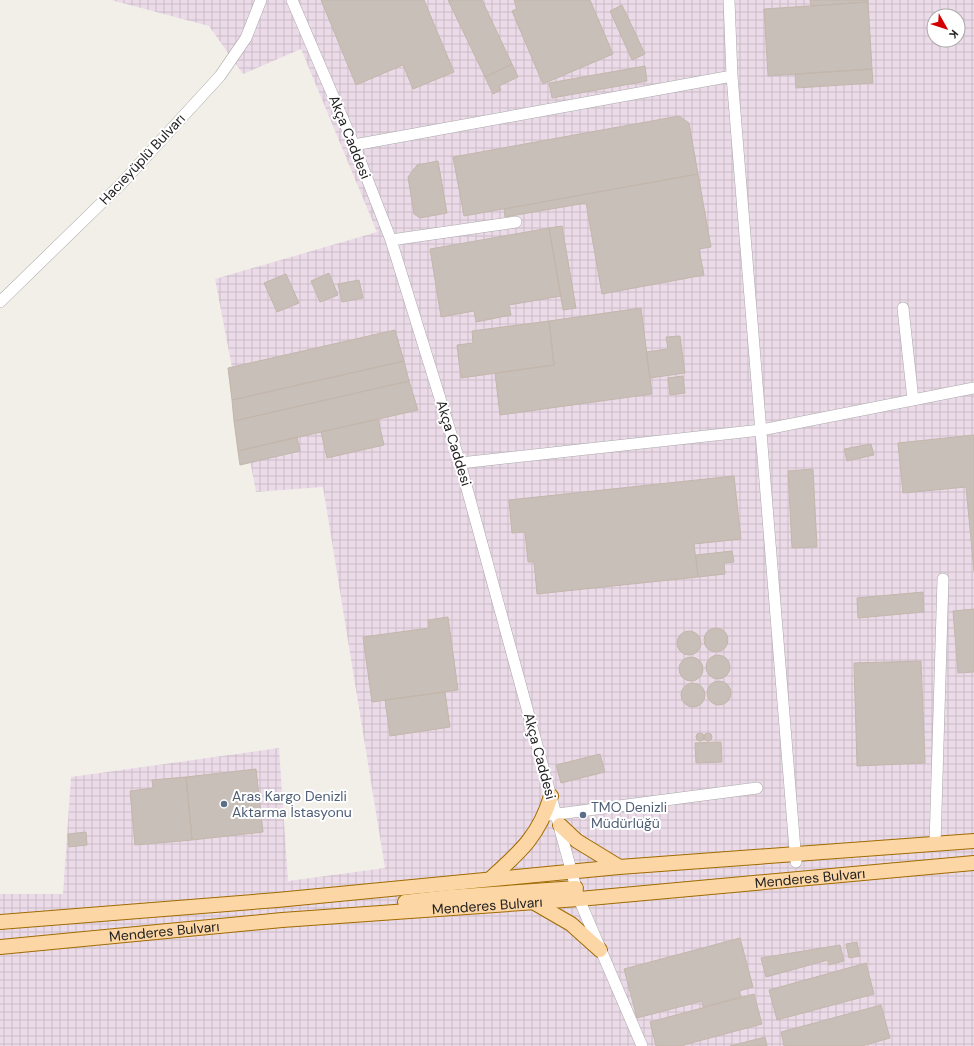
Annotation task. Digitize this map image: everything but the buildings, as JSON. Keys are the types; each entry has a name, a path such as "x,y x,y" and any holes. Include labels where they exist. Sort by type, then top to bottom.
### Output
{"main road":[{"path":"551,796 554,818 577,841 618,866"},
{"path":"490,879 516,856 534,836 554,818"},
{"name":"Menderes Bulvarı","path":"0,947 282,920 532,902 618,866 796,858 865,850 974,841"},
{"path":"282,920 450,896 575,884 796,858"},
{"name":"Menderes Bulvarı","path":"0,922 270,900 490,879 575,884 974,863"},
{"path":"532,902 571,924 600,950"}],"street":[{"name":"Hacıeyüplü Bulvarı","path":"0,302 122,183 220,76 246,38 261,0"},
{"name":"Akça Caddesi","path":"292,0 354,146 391,240 460,463 551,796"},
{"path":"729,0 732,76 796,858"},
{"path":"354,146 732,76"},
{"path":"391,240 516,222"},
{"path":"903,308 913,400"},
{"path":"460,463 761,430 974,388"},
{"path":"935,844 943,579"},
{"path":"642,1046 600,950 575,884 554,818 757,788"}],"shaded area":[{"path":"111,0 974,0 974,1046 0,1046 0,894 63,894 71,777 279,748 288,881 385,868 323,487 256,492 215,279 377,232 301,49 243,74 209,26"}],"place":[{"name":"Aras Kargo Denizli Aktarma İstasyonu","path":"224,804"},
{"name":"TMO Denizli Müdürlüğü","path":"583,815"}]}
